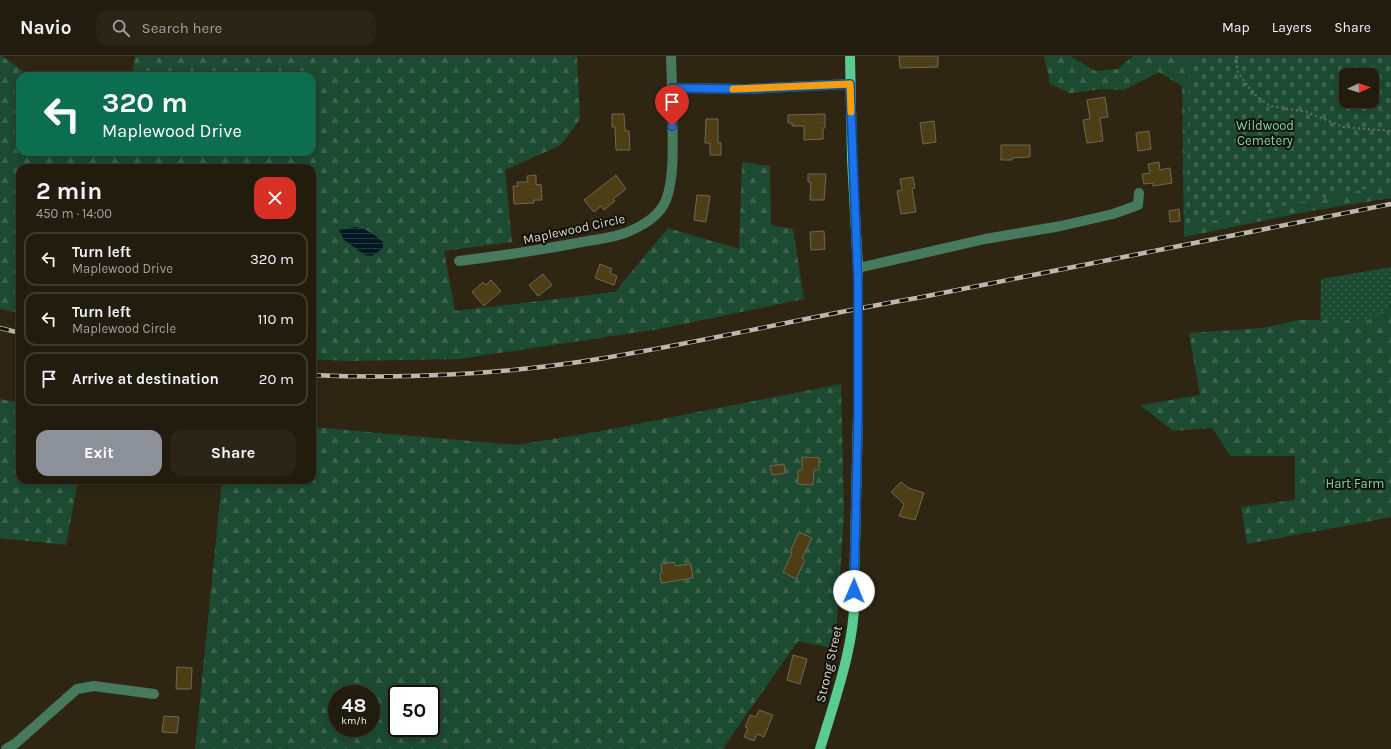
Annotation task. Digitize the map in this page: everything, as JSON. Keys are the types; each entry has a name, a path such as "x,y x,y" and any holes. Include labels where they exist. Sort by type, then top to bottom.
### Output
{"main road":[{"name":"Strong Street","path":"820,749 846,657 855,607 854,591 858,416 858,268 850,56"}],"street":[{"name":"Maplewood Circle","path":"459,262 545,249 615,236 630,231 651,218 663,207 670,185 672,159 671,56"},
{"path":"672,88 747,89 850,84"},
{"path":"858,268 985,239 1061,226 1113,214 1138,204 1139,193"},
{"path":"6,749 16,743 77,688 94,686 154,694"}],"path":[{"path":"1237,56 1236,61 1238,73 1254,94 1270,106 1307,112 1344,127 1391,131"}],"green space":[{"path":"0,56 24,72 16,72 16,156 316,156 316,72 133,72 135,56 577,56 580,119 561,145 505,170 512,242 444,251 455,311 615,292 668,228 739,249 742,162 770,166 771,225 793,229 804,299 659,329 459,359 346,361 316,359 316,164 16,164 16,312 0,309"},
{"name":"Wildwood Cemetery","path":"1044,56 1070,56 1095,71 1118,69 1133,56 1391,56 1391,198 1311,211 1184,237 1182,86 1159,72 1124,90 1103,89 1070,93 1050,84"},
{"name":"Wildwood Cemetery","path":"1190,56 1391,56 1391,184 1186,226"},
{"name":"Hart Farm","path":"1391,267 1391,517 1317,531 1321,279"},
{"path":"1391,306 1391,517 1247,544 1241,507 1295,500 1295,456 1231,456 1212,428 1173,431 1140,405 1200,395 1189,333 1262,328 1298,320 1368,320"},
{"path":"841,384 844,514 835,649 798,641 723,749 195,749 222,484 316,484 316,427 517,445 601,431"},
{"path":"0,399 16,402 16,484 77,484 66,545 0,538"}],"water":[{"path":"355,227 367,230 377,237 383,242 383,248 372,256 365,255 344,240 339,230"}],"building":[{"path":"899,56 938,56 938,67 900,68"},
{"path":"1105,97 1108,117 1100,118 1103,141 1087,143 1083,120 1090,119 1087,100"},
{"path":"612,114 624,114 625,131 629,131 630,150 616,150 615,127 612,127"},
{"path":"825,114 823,139 804,140 804,126 792,126 792,123 788,123 788,115"},
{"path":"706,119 718,119 718,143 721,143 721,155 710,155 710,143 705,143"},
{"path":"934,121 936,142 923,144 920,123"},
{"path":"1149,131 1151,149 1138,151 1136,133"},
{"path":"1001,145 1030,145 1030,157 1001,160"},
{"path":"1159,162 1160,170 1170,168 1172,183 1153,186 1153,183 1144,184 1142,174 1150,173 1148,164"},
{"path":"808,174 826,174 824,200 810,200 811,182 808,182"},
{"path":"536,175 536,185 541,184 542,200 534,200 534,203 514,204 513,186 518,186 517,182 528,182 527,176"},
{"path":"616,175 626,189 613,199 615,201 604,210 601,206 594,212 584,200"},
{"path":"913,177 915,188 912,189 916,212 901,214 897,191 902,190 900,179"},
{"path":"697,195 710,196 706,222 694,220"},
{"path":"1179,209 1180,221 1170,222 1169,211"},
{"path":"824,231 825,249 811,250 810,232"},
{"path":"600,264 612,269 610,273 617,276 614,285 595,278"},
{"path":"543,274 552,285 538,296 529,285"},
{"path":"491,280 501,291 484,306 472,292 483,282 486,285"},
{"path":"802,457 819,458 819,470 814,470 813,485 798,484 798,470 802,470"},
{"path":"784,464 785,473 772,475 770,466"},
{"path":"901,482 909,488 924,493 915,520 899,516 904,504 891,492"},
{"path":"799,532 812,538 802,558 805,560 796,579 783,572 792,553 790,552"},
{"path":"674,562 675,566 691,564 693,578 661,583 661,564"},
{"path":"793,655 807,659 800,684 787,680"},
{"path":"177,667 192,668 191,689 176,689"},
{"path":"759,710 773,715 764,737 757,734 754,741 744,737 748,728 745,727 750,715 756,717"},
{"path":"164,716 179,717 177,733 162,732"}],"railway":[{"path":"316,375 446,375 513,370 579,362 917,298 1391,204"},
{"path":"0,328 16,332"}],"slow traffic":[{"path":"733,89 850,84 851,112"}],"route":[{"path":"672,126 672,88 747,89 850,84 852,160 858,268 858,416 854,591"}]}
